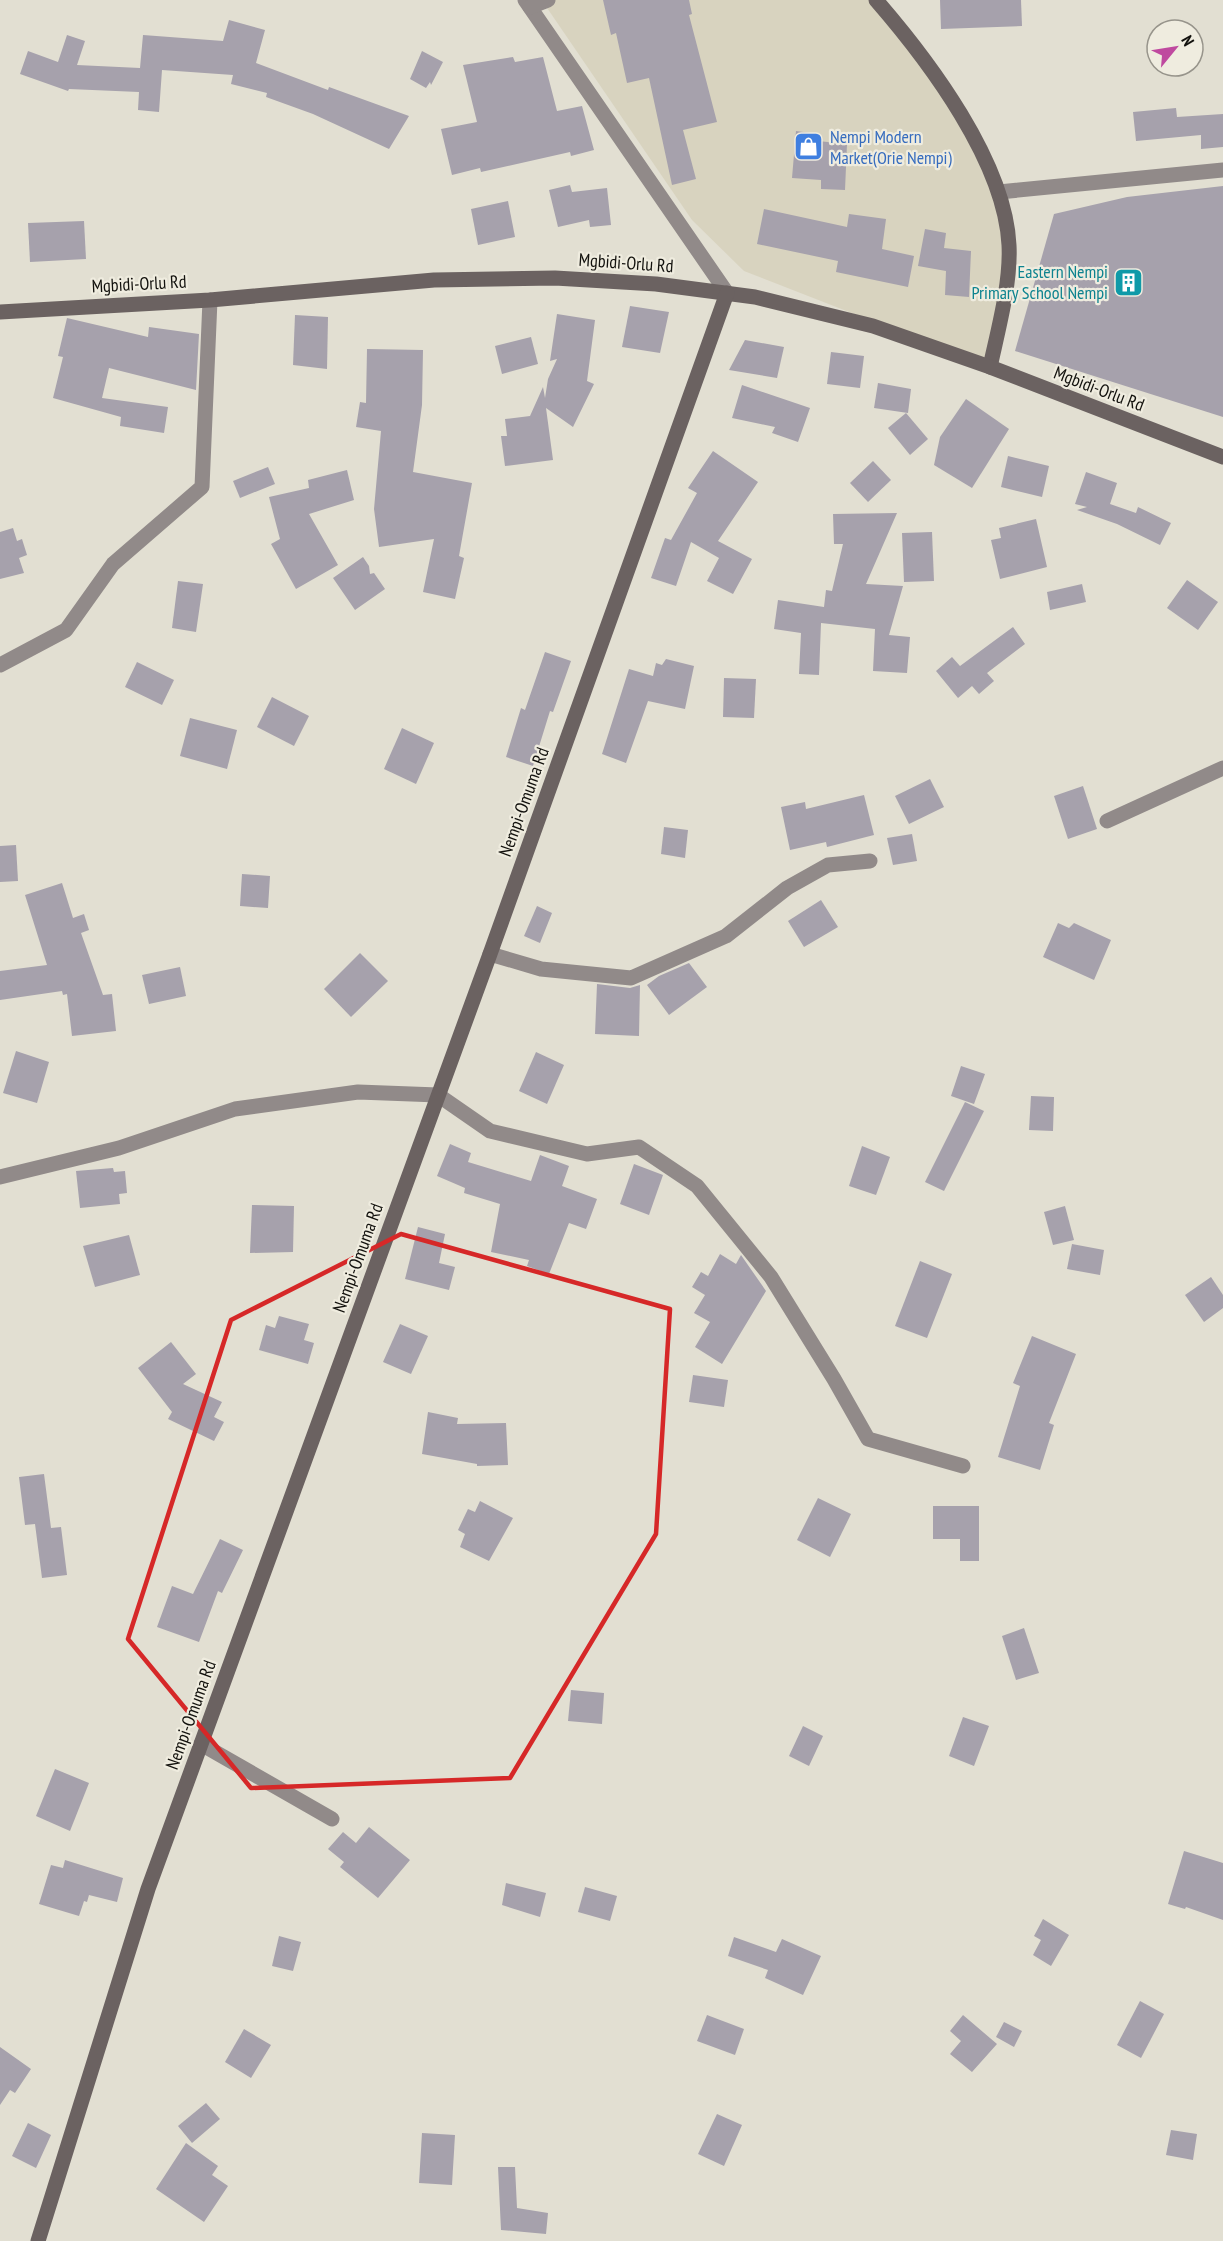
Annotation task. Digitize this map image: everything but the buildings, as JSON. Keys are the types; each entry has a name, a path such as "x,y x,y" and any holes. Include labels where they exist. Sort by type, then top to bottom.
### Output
{"street":[{"path":"548,0 527,4 727,293"},
{"path":"876,0 913,43 967,124 999,192 1009,245 1004,304 990,367"},
{"path":"999,192 1223,170"},
{"name":"Mgbidi-Orlu Rd","path":"1,311 210,300 434,280 555,278 656,284 755,297 873,326 990,367 1223,457"},
{"name":"Nempi-Omuma Rd","path":"38,2241 148,1889 490,954 727,293"},
{"path":"0,665 66,630 113,564 202,487 210,300"},
{"path":"1107,821 1223,768"},
{"path":"490,954 541,969 631,978 726,936 787,888 828,865 870,861"},
{"path":"0,1177 119,1148 235,1108 358,1092 438,1095 490,1131 586,1154 639,1147 698,1186 771,1277 868,1439 963,1466"},
{"path":"201,1744 332,1819"}],"highlighted area":[{"path":"401,1234 670,1309 656,1534 510,1778 251,1788 128,1639 231,1320"}],"shaded area":[{"name":"Nempi Modern Market(Orie Nempi)","path":"548,0 875,0 953,103 999,192 1008,262 990,367 744,271 692,220 543,2"}],"place":[{"name":"Nempi Modern Market(Orie Nempi)","path":"809,147"},
{"name":"Eastern Nempi Primary School Nempi","path":"1129,282"}]}
